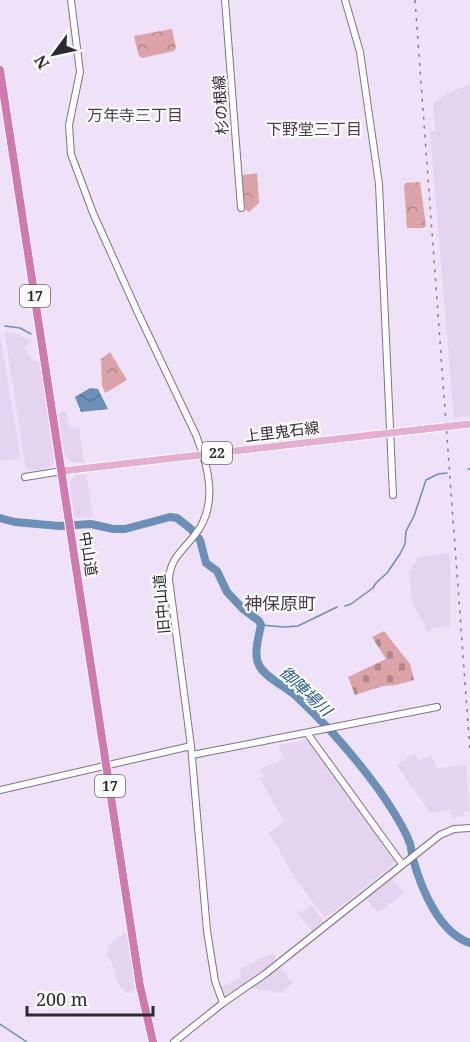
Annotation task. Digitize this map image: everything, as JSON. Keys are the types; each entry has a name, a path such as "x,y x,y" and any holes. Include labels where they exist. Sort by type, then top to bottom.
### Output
{"highway":[{"name":"中山道","path":"0,70 140,986 153,1042"}],"main road":[{"name":"旧中山道","path":"71,0 80,72 69,125 69,147 73,161 93,213 138,313 187,412 204,454 210,482 206,515 196,534 175,558 169,579 192,755 207,931 215,981 223,1004"},
{"name":"杉の根線","path":"225,0 241,208"},
{"path":"345,0 360,52 380,184 393,495"},
{"name":"上里鬼石線","path":"62,471 470,424"},
{"path":"25,477 62,471"},
{"path":"192,755 437,707"},
{"path":"308,733 402,864"},
{"path":"0,790 191,746"},
{"path":"174,1042 265,974 414,855 450,830 470,828"}],"shaded area":[{"path":"470,84 470,416 454,418 430,132 435,131 433,104 448,93"},
{"path":"7,332 30,340 24,347 33,361 41,362 56,459 51,467 29,471 26,469 5,335"},
{"path":"0,335 20,456 17,459 0,461"},
{"path":"66,411 69,428 79,427 84,463 70,462 64,452 58,414"},
{"path":"86,474 93,517 75,518 70,489 71,480 77,475"},
{"path":"450,554 450,627 432,628 432,631 428,632 412,602 409,574 418,557"},
{"path":"308,740 395,860 394,864 328,916 324,916 294,877 269,832 284,822 260,778 264,776 260,769 284,759 278,745"},
{"path":"414,753 419,760 432,755 436,769 466,765 470,811 463,811 464,815 452,818 450,809 431,814 397,765"},
{"path":"391,877 404,893 378,913 365,897"},
{"path":"311,905 325,923 313,932 296,912 298,910 301,913"},
{"path":"128,931 137,988 127,994 118,982 110,958 106,958 109,946"},
{"path":"273,953 277,962 224,998 220,987 241,978 239,969"},
{"path":"279,966 293,983 281,993 252,988 251,986"}],"green space":[{"path":"172,29 176,48 174,51 142,58 139,56 134,36"},
{"path":"257,173 259,203 249,212 245,209 242,175"},
{"path":"420,182 426,226 407,228 404,185"},
{"path":"110,352 127,380 105,393 102,385 101,359"},
{"path":"384,631 410,664 414,680 383,686 355,695 348,677 386,659 372,637"}],"water":[{"path":"90,388 98,389 108,409 81,412 75,397"}],"waterway":[{"path":"5,326 20,328 31,334"},
{"path":"345,606 373,588 387,573 405,544 406,531 414,516 426,480 438,474 447,473"},
{"name":"御陣場川","path":"0,518 15,522 59,526 91,524 125,529 170,517 177,518 191,529 200,540 206,563 217,571 227,592 243,609 259,621 261,625 256,656 262,670 293,693 340,742 370,778 406,834 426,896 440,920 459,938 470,943"},
{"path":"261,625 298,626 337,607"},
{"path":"0,1024 27,1042"}],"railway":[{"path":"415,0 470,751"}],"district":[{"name":"万年寺三丁目","path":"135,115"},
{"name":"下野堂三丁目","path":"314,129"},
{"name":"神保原町","path":"280,604"}]}
